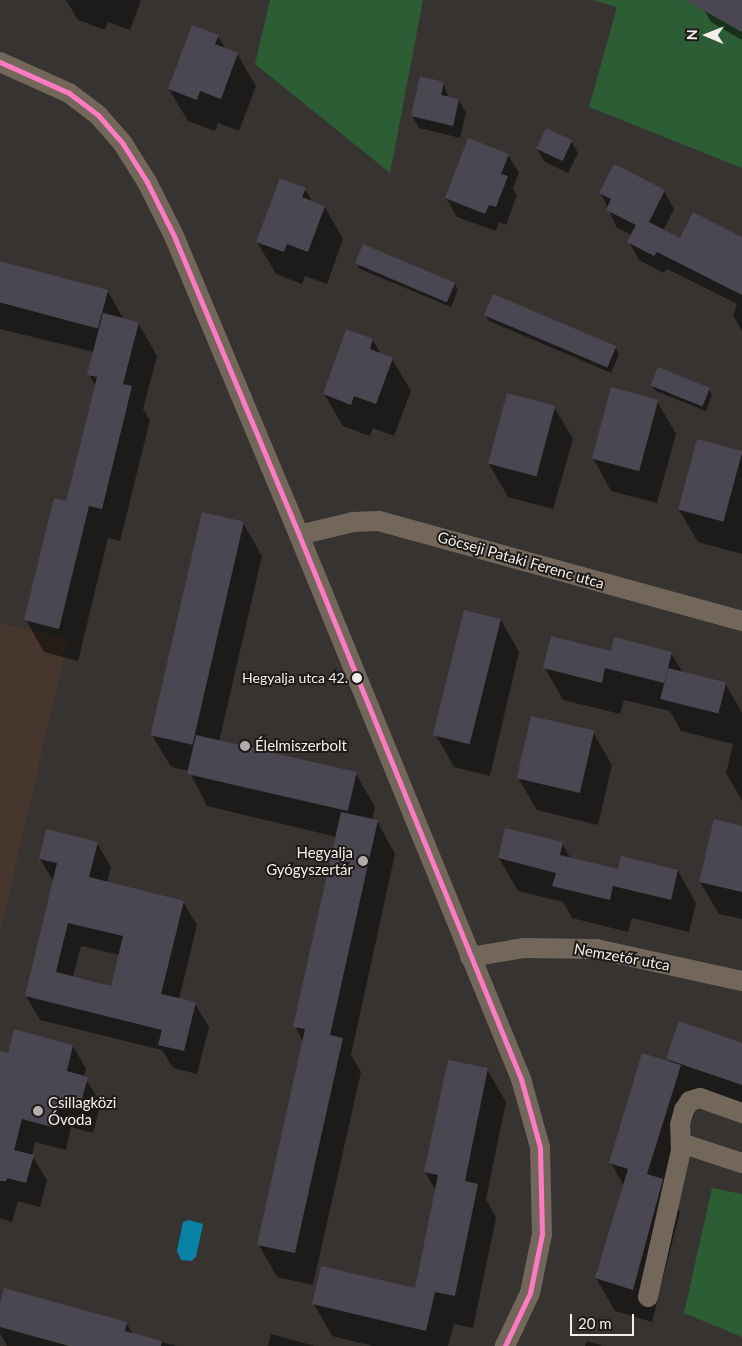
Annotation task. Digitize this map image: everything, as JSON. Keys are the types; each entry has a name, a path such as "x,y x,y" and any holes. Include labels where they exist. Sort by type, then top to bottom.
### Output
{"street":[{"path":"0,62 52,84 80,101 112,129 132,157 174,236 521,1079 540,1147 542,1234 537,1267 530,1293 505,1346"},
{"name":"Göcseji Pataki Ferenc utca","path":"299,536 354,522 379,521 742,621"},
{"name":"Nemzetőr utca","path":"470,957 524,948 596,949 742,981"},
{"path":"648,1297 673,1194 681,1143 680,1125 690,1101 700,1098 742,1113"},
{"path":"681,1143 742,1163"}],"shaded area":[{"path":"0,623 68,639 0,933"}],"green space":[{"path":"270,0 423,0 390,173 255,64"},
{"path":"593,0 742,0 742,168 589,107 617,7"},
{"path":"712,1188 742,1194 742,1337 684,1313"}],"water":[{"path":"189,1220 203,1224 196,1257 191,1261 181,1260 177,1251 183,1222"}],"building":[{"path":"685,0 742,0 742,32"},
{"path":"192,25 219,35 215,44 238,53 221,99 200,91 197,100 168,89"},
{"path":"420,76 444,82 441,95 459,99 453,126 411,116"},
{"path":"546,128 572,140 563,161 536,149"},
{"path":"468,138 509,154 501,174 508,176 496,207 489,205 485,214 445,198"},
{"path":"614,164 665,190 649,222 680,238 693,212 742,237 742,295 657,252 654,256 627,242 636,225 606,210 611,199 599,193"},
{"path":"280,178 306,188 302,197 325,206 308,252 287,244 284,252 256,242"},
{"path":"363,244 455,283 447,302 355,263"},
{"path":"0,261 108,290 98,329 0,302"},
{"path":"493,294 616,346 607,368 484,315"},
{"path":"103,313 139,322 123,384 132,386 102,509 89,506 59,629 24,620 54,498 66,501 97,377 87,375"},
{"path":"346,329 373,339 370,349 393,358 376,404 354,396 351,405 323,394"},
{"path":"658,367 710,388 702,407 651,386"},
{"path":"611,387 658,400 639,471 592,458"},
{"path":"507,393 555,406 536,476 488,464"},
{"path":"697,439 742,451 724,522 678,510"},
{"path":"202,512 244,522 192,745 150,735"},
{"path":"464,610 501,619 470,744 433,735"},
{"path":"551,636 611,651 614,637 672,652 664,683 605,668 602,683 543,668"},
{"path":"668,668 726,683 718,714 660,699"},
{"path":"531,716 594,731 580,793 517,778"},
{"path":"196,735 357,772 348,811 187,774"},
{"path":"341,812 378,820 330,1035 343,1038 295,1253 257,1245 305,1029 293,1027"},
{"path":"714,819 742,826 742,892 699,882"},
{"path":"505,828 563,842 560,855 618,869 621,856 678,870 671,900 613,886 610,900 552,886 556,873 498,858"},
{"path":"46,829 98,842 89,877 184,901 161,994 196,1002 184,1051 158,1045 162,1030 25,996 57,863 39,859","holes":["68,923 123,936 111,986 56,972"]},
{"path":"679,1021 742,1043 742,1085 666,1059"},
{"name":"Csillagközi Óvoda","path":"14,1029 73,1045 67,1071 88,1077 79,1110 58,1104 52,1127 22,1119 14,1150 34,1155 26,1183 7,1178 6,1181 0,1181 0,1051 8,1053"},
{"path":"642,1053 681,1065 647,1174 663,1179 633,1290 595,1278 628,1169 609,1163"},
{"path":"448,1060 488,1068 465,1181 478,1184 455,1296 435,1292 426,1331 312,1304 321,1266 415,1288 438,1175 424,1172"},
{"path":"4,1288 127,1322 125,1331 162,1341 161,1346 69,1346 0,1327 0,1303"}],"transit line":[{"path":"0,62 69,93 98,115 123,144 147,182 174,236 299,535 521,1079 540,1147 542,1234 530,1293 505,1346"}],"place":[{"name":"Hegyalja utca 42.","path":"357,678"},
{"name":"Élelmiszerbolt","path":"245,746"},
{"name":"Hegyalja Gyógyszertár","path":"363,861"},
{"name":"Csillagközi Óvoda","path":"38,1111"}]}
